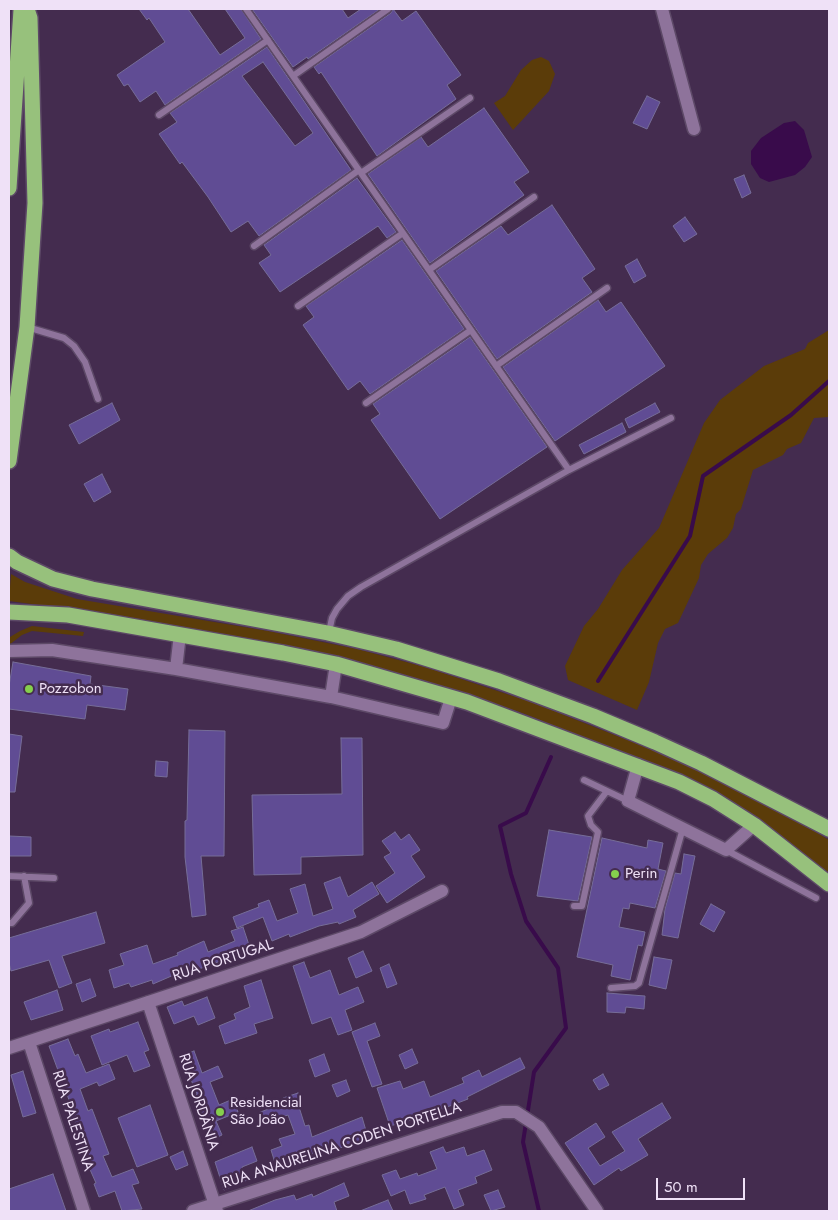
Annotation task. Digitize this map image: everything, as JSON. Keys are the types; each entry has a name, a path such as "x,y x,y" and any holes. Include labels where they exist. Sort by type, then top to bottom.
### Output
{"highway":[{"path":"9,188 21,9"},
{"path":"9,462 27,327 35,203 30,18 27,9"},
{"path":"9,556 17,562 53,579 92,589 328,633 414,655 499,681 593,716 701,763 829,829"},
{"path":"9,612 68,615 336,664 451,698 638,765 713,799 754,825 829,884"}],"street":[{"path":"662,9 694,129"},
{"path":"176,669 180,634"},
{"path":"9,651 52,650 176,669 331,697 443,723 451,698"},
{"path":"331,697 336,664"},
{"path":"638,765 628,802 726,850 754,825"},
{"name":"RUA PORTUGAL","path":"9,1048 361,932 442,891"},
{"name":"RUA JORDÂNIA","path":"148,1002 215,1208"},
{"name":"RUA PALESTINA","path":"28,1042 84,1211"},
{"name":"RUA ANAURELINA CODEN PORTELLA","path":"193,1211 215,1208 502,1112 516,1112 535,1124 548,1139 597,1211"}],"lane":[{"path":"246,9 569,470"},
{"path":"293,76 388,9"},
{"path":"159,115 268,40"},
{"path":"254,246 470,98"},
{"path":"429,270 534,197"},
{"path":"298,306 403,233"},
{"path":"496,366 607,288"},
{"path":"27,327 64,338 74,346 85,362 98,399"},
{"path":"366,403 471,330"},
{"path":"328,633 332,618 348,596 569,470 671,418"},
{"path":"584,780 628,802"},
{"path":"574,906 582,906 598,832 591,825 588,816 607,791"},
{"path":"611,988 635,986 639,983 682,828"},
{"path":"726,850 816,898"},
{"path":"9,876 54,878"},
{"path":"9,923 12,923 30,902 24,876"}],"shaded area":[{"path":"541,57 549,61 555,74 549,91 513,130 494,103 505,96 521,70 532,60"},
{"path":"795,121 804,130 812,157 805,167 795,175 769,182 760,178 751,164 751,151 761,138 784,123"},
{"path":"829,330 829,417 814,418 801,443 787,449 783,455 753,470 741,509 736,514 733,528 727,538 708,554 701,565 699,578 678,623 665,629 658,643 649,682 637,710 568,680 565,666 584,626 598,609 622,570 659,528 704,423 720,400 764,366 805,349 808,343"},
{"path":"11,574 25,582 77,599 268,631 357,649 425,667 531,702 668,756 731,785 796,820 829,840 829,876 680,776 525,714 460,692 393,674 77,610 9,601"},
{"path":"32,626 84,632 83,636 32,631 22,635 9,645 10,637"}],"building":[{"path":"139,9 188,9 220,55 245,38 225,9 241,9 261,39 165,105 156,91 140,102 128,84 124,86 117,75 165,42 149,18 147,20"},
{"path":"252,9 342,9 348,18 361,9 380,9 308,59 307,57 293,67"},
{"path":"393,9 402,21 416,11 461,75 447,85 456,99 377,156 321,72 319,74 314,67 391,13"},
{"path":"267,47 351,170 259,236 248,221 231,232 208,197 182,162 180,164 159,134 177,122 170,113","holes":["263,62 313,133 295,146 242,76"]},
{"path":"647,96 660,102 647,129 633,123"},
{"path":"484,108 529,172 514,182 524,195 430,263 368,174 421,137 428,147"},
{"path":"744,175 751,193 742,198 734,179"},
{"path":"357,178 396,232 387,238 378,226 280,292 259,263 271,255 264,245"},
{"path":"552,205 595,269 582,278 592,292 497,359 436,271 501,226 508,235"},
{"path":"685,217 697,234 684,242 673,226"},
{"path":"402,240 464,329 370,394 360,381 348,390 303,325 314,317 306,306"},
{"path":"637,259 646,276 634,283 625,266"},
{"path":"598,300 606,312 621,302 665,366 555,441 503,367"},
{"path":"470,337 547,447 440,519 371,420 380,414 373,404"},
{"path":"112,403 120,420 79,444 69,425"},
{"path":"655,403 660,412 629,428 625,419"},
{"path":"622,423 626,432 584,454 579,445"},
{"path":"102,474 111,492 94,502 84,484"},
{"path":"13,662 91,676 90,684 128,689 125,710 87,705 85,719 9,709 9,686"},
{"path":"189,730 225,731 224,856 201,856 206,915 192,917 185,857"},
{"path":"9,734 22,736 15,792 9,792"},
{"path":"341,738 362,738 363,855 301,857 301,874 254,875 252,795 342,794"},
{"path":"156,761 168,762 167,777 155,776"},
{"path":"549,830 592,837 578,901 537,896"},
{"path":"395,832 401,840 409,834 420,850 411,856 425,877 387,903 376,886 395,873 384,857 391,853 382,841"},
{"path":"9,836 31,837 31,856 9,856"},
{"path":"602,838 647,848 648,840 663,843 658,869 666,871 655,908 630,903 629,909 623,908 619,927 645,932 642,946 638,945 630,980 611,976 613,965 577,957"},
{"path":"684,854 695,856 678,938 662,935 665,909 675,873 681,874"},
{"path":"340,877 348,897 372,882 379,894 353,910 356,917 339,924 338,922 319,926 290,937 289,934 272,941 263,917 237,928 233,917 259,907 258,904 269,900 277,921 298,913 290,889 305,884 313,916 333,909 324,883"},
{"path":"711,904 725,912 714,932 700,924"},
{"path":"96,912 105,943 62,956 72,983 59,988 49,960 11,971 9,963 9,938"},
{"path":"243,927 250,948 231,954 232,957 185,974 183,971 153,984 152,980 131,987 129,983 114,988 109,970 124,965 120,954 147,945 153,964 178,955 177,953 204,941 208,952 235,941 231,931"},
{"path":"363,951 372,971 356,978 348,958"},
{"path":"654,957 672,960 666,989 649,985"},
{"path":"304,962 310,978 330,970 339,995 358,987 364,1002 345,1010 352,1030 338,1035 331,1017 312,1024 293,966"},
{"path":"389,964 397,984 387,988 380,968"},
{"path":"90,979 96,996 82,1002 76,984"},
{"path":"261,980 273,1018 254,1024 257,1033 225,1044 219,1026 236,1019 234,1014 250,1007 244,986"},
{"path":"57,990 63,1010 31,1020 24,1002"},
{"path":"607,993 645,996 644,1009 626,1007 625,1013 607,1012"},
{"path":"207,997 215,1018 198,1025 194,1016 174,1024 167,1007 182,1001 184,1006"},
{"path":"138,1022 149,1050 144,1052 150,1066 134,1072 127,1055 102,1065 91,1036 109,1029 110,1032"},
{"path":"375,1023 380,1036 367,1041 382,1084 372,1087 352,1032"},
{"path":"68,1039 75,1056 78,1054 86,1073 109,1064 115,1079 99,1086 97,1082 80,1089 88,1111 92,1109 109,1154 103,1156 112,1177 133,1169 139,1183 132,1185 142,1209 122,1211 115,1191 99,1197 94,1184 96,1183 80,1147 85,1145 73,1117 75,1116 49,1046"},
{"path":"412,1049 418,1063 405,1069 399,1055"},
{"path":"194,1051 202,1073 218,1066 223,1077 210,1082 219,1105 233,1099 238,1112 216,1121 222,1135 211,1140 197,1094 181,1056"},
{"path":"324,1054 330,1071 315,1077 309,1060"},
{"path":"520,1058 525,1068 467,1097 468,1099 421,1117 390,1126 377,1088 400,1081 403,1089 424,1081 430,1097 464,1083 462,1078 479,1070 482,1077"},
{"path":"23,1071 36,1113 23,1117 11,1075"},
{"path":"603,1074 609,1085 599,1090 593,1080"},
{"path":"346,1080 350,1091 337,1097 332,1085"},
{"path":"298,1093 302,1106 299,1107 305,1126 309,1125 312,1137 362,1117 369,1141 339,1148 338,1145 276,1166 271,1150 282,1146 279,1139 295,1134 288,1115 261,1124 258,1113 284,1103 283,1098"},
{"path":"662,1103 671,1118 638,1139 648,1155 621,1171 619,1168 594,1185 565,1143 596,1123 605,1137 588,1148 600,1166 625,1151 612,1132"},
{"path":"150,1105 168,1155 137,1167 118,1118"},
{"path":"252,1147 257,1161 242,1167 247,1180 224,1190 215,1162"},
{"path":"443,1147 446,1153 464,1147 467,1156 484,1150 492,1170 475,1177 477,1183 458,1190 464,1205 454,1209 445,1187 424,1195 426,1199 410,1204 405,1190 391,1196 382,1175 396,1170 400,1179 417,1173 418,1176 437,1169 430,1152"},
{"path":"183,1151 188,1165 176,1170 170,1157"},
{"path":"53,1174 66,1211 9,1211 9,1189"},
{"path":"344,1183 349,1196 334,1202 337,1211 248,1211 275,1200 294,1195 296,1200 312,1194 313,1197"},
{"path":"498,1190 505,1207 491,1211 484,1195"},
{"path":"388,1200 393,1211 360,1211"}],"waterway":[{"path":"598,681 690,536 703,476 791,415 829,381"},
{"path":"539,1211 523,1142 534,1072 566,1028 558,968 526,921 511,874 500,826 526,813 551,757"}],"place":[{"name":"Pozzobon","path":"29,689"},
{"name":"Perin","path":"615,874"},
{"name":"Residencial São João","path":"220,1112"}]}
